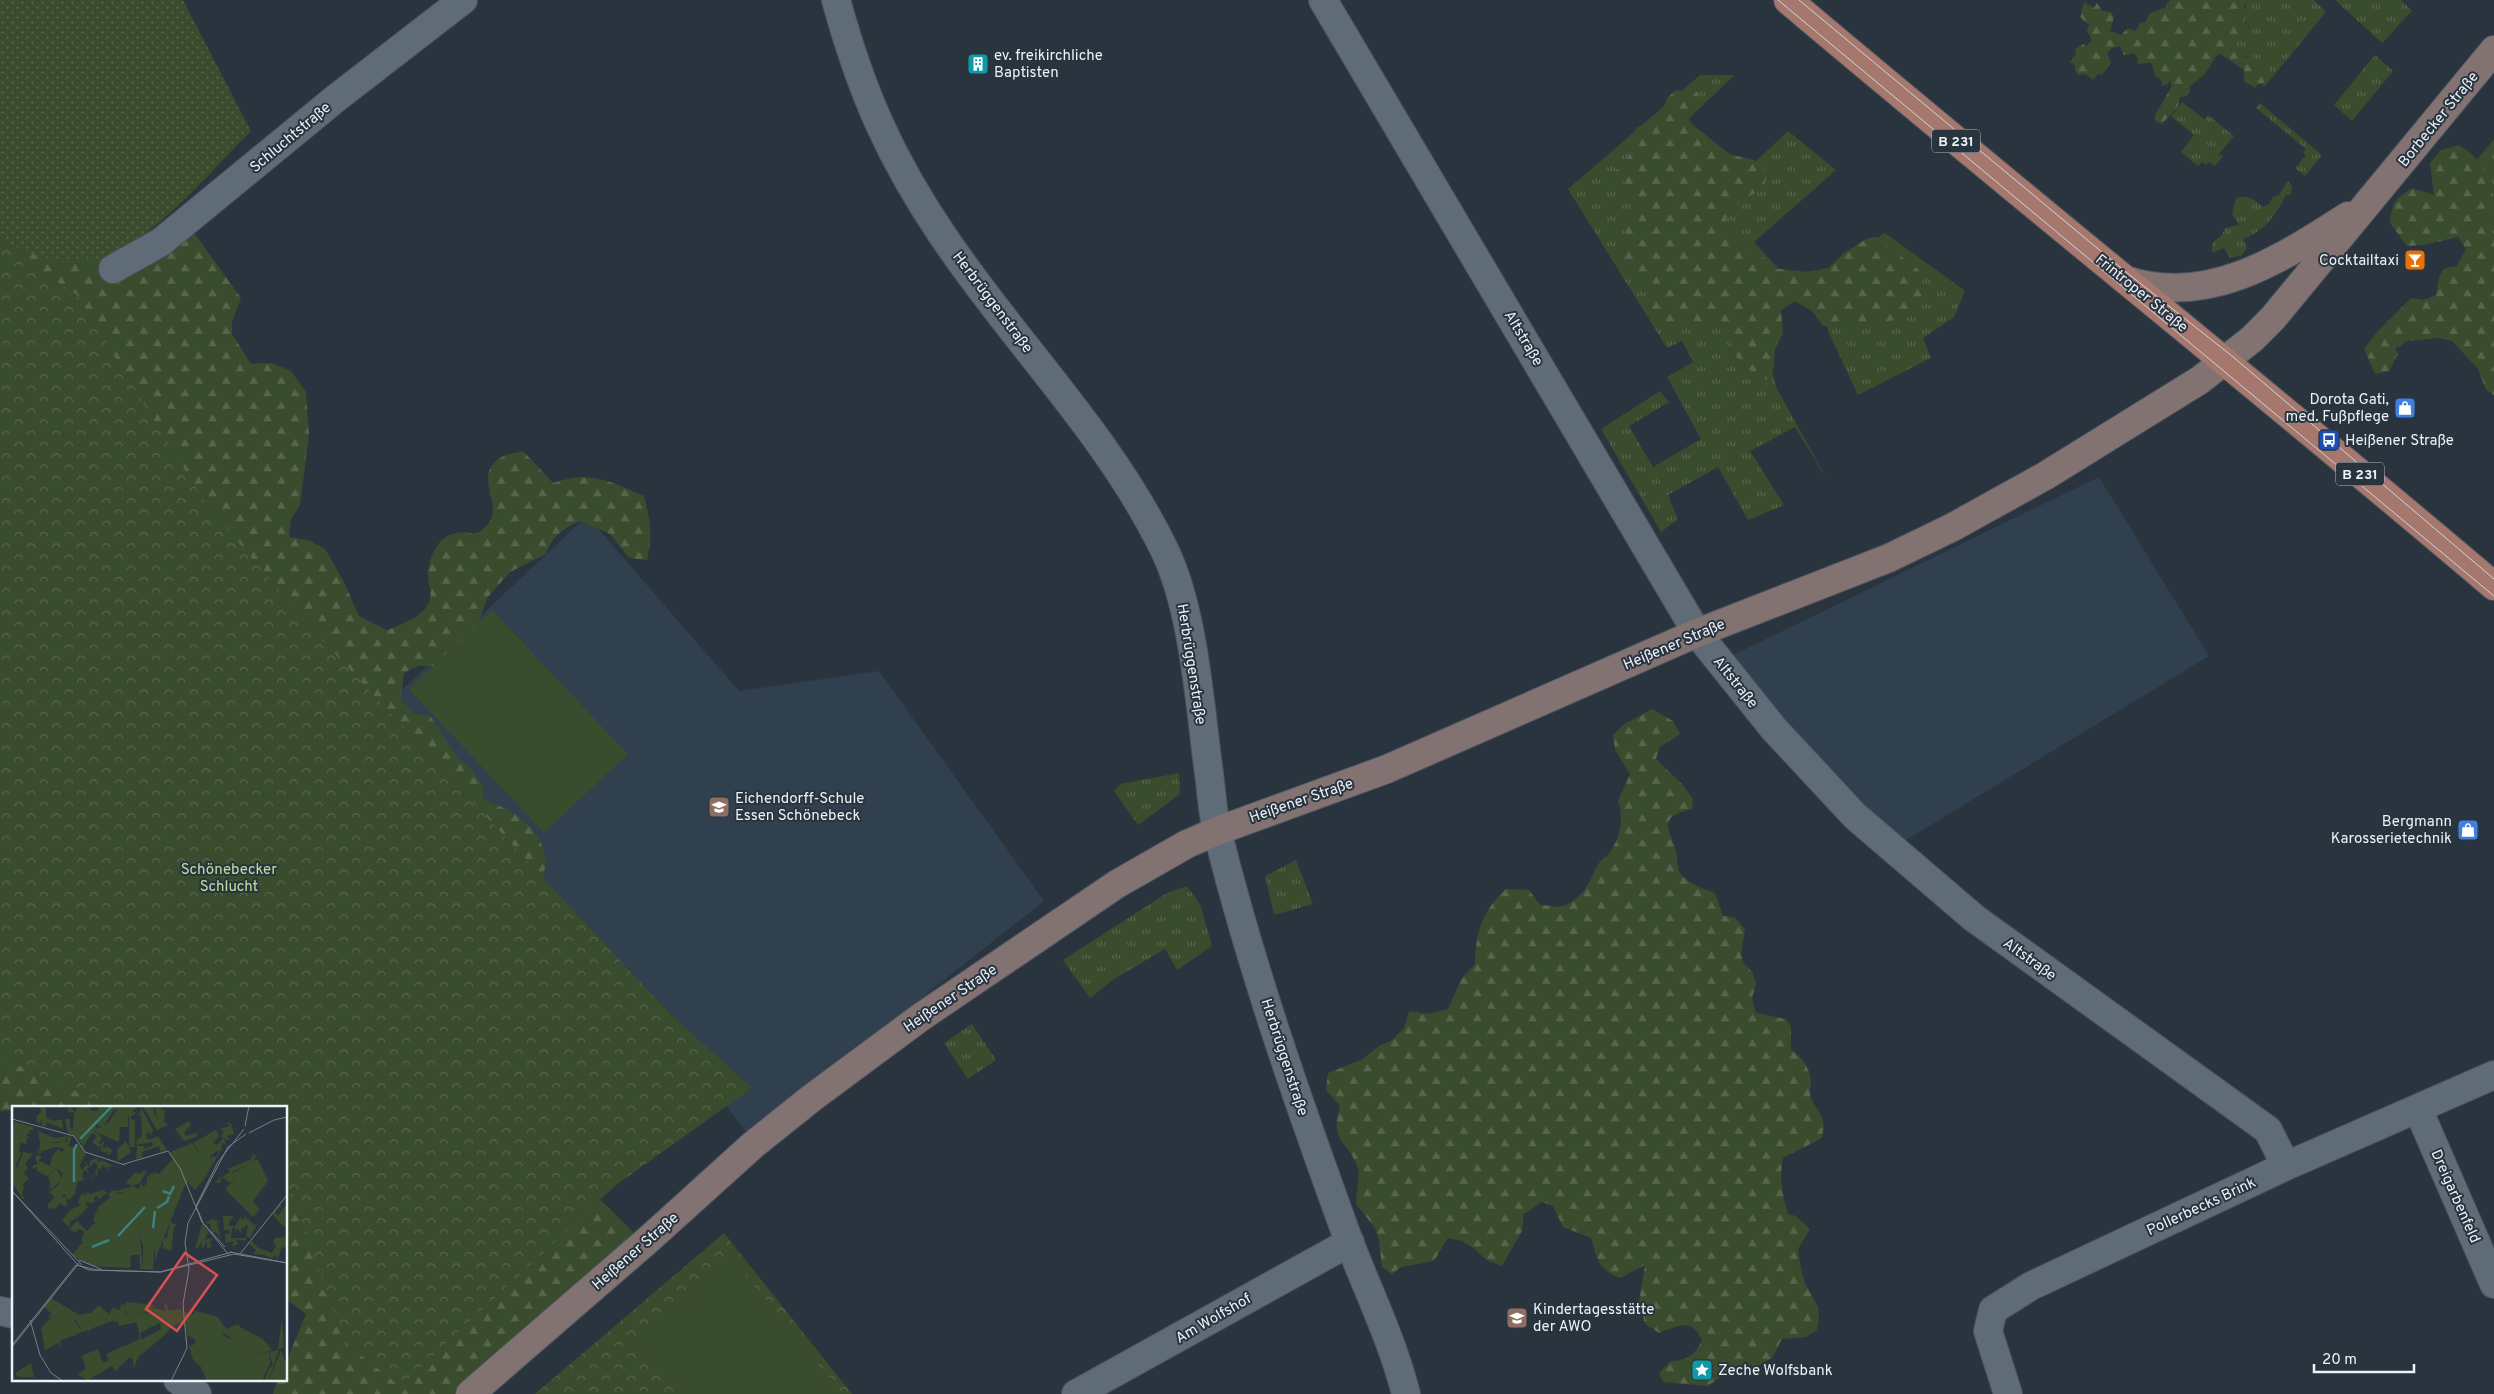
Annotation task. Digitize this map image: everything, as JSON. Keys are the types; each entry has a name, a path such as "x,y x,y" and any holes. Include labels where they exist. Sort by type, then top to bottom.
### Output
{"main road":[{"name":"Frintroper Straße","path":"1788,0 1943,131 2226,360 2494,586"}],"street":[{"name":"Schluchtstraße","path":"113,269 161,242 335,99 463,0"},
{"name":"Herbrüggenstraße","path":"836,0 870,106 905,176 946,240 1126,480 1167,554 1180,593 1190,635 1217,831 1277,1041 1350,1242 1398,1363 1406,1394"},
{"name":"Altstraße","path":"1323,0 1697,633 1774,728 1854,816 1974,918 2268,1130 2286,1166"},
{"name":"Borbecker Straße","path":"2226,360 2273,318 2494,50"},
{"name":"Borbecker Straße","path":"2126,280 2145,287 2178,289 2222,283 2237,278 2288,253 2348,216 2382,187"},
{"name":"Heißener Straße","path":"470,1394 649,1239 753,1145 813,1097 921,1017 1118,884 1187,844 1217,831 1388,769 1697,633 1889,558 1953,527 2103,442 2200,380 2226,360"},
{"name":"Pollerbecks Brink","path":"2008,1394 1988,1331 1993,1310 2031,1286 2286,1166 2494,1074"},
{"name":"Dreigarbenfeld","path":"2418,1108 2494,1284"},
{"name":"Am Wolfshof","path":"1076,1394 1350,1242"},
{"path":"181,1382 197,1394"}],"shaded area":[{"path":"2099,477 2209,656 1893,848 1729,657"},
{"name":"Eichendorff-Schule Essen Schönebeck","path":"587,516 739,691 879,671 1044,901 748,1135 687,1054 376,714"}],"green space":[{"path":"0,0 183,0 251,131 159,223 118,251 98,259 73,262 47,258 22,249 0,237"},
{"path":"2171,0 2247,0 2244,7 2247,12 2243,19 2252,31 2248,36 2238,40 2231,49 2237,52 2241,58 2253,56 2255,60 2261,61 2270,69 2264,83 2257,84 2256,88 2244,82 2244,70 2221,54 2216,56 2205,74 2190,86 2190,92 2187,96 2180,97 2178,106 2162,124 2155,121 2155,115 2172,86 2170,80 2168,84 2162,86 2161,79 2156,77 2151,63 2137,64 2138,59 2134,53 2124,55 2120,46 2112,48 2107,53 2111,63 2102,75 2098,74 2093,80 2085,74 2078,75 2075,65 2070,62 2076,53 2075,49 2084,44 2086,47 2092,40 2087,31 2089,25 2080,17 2084,2 2094,8 2097,3 2102,11 2111,12 2114,17 2110,31 2121,35 2128,28 2135,31 2141,22 2145,23 2150,13 2165,8"},
{"path":"2247,0 2314,0 2326,12 2264,87 2262,84 2264,83 2267,68 2248,56 2241,58 2231,49 2234,41 2251,28 2243,19"},
{"path":"2335,0 2401,0 2412,11 2382,43"},
{"path":"2375,55 2393,71 2352,121 2334,105"},
{"path":"1700,75 1735,75 1687,120 1748,169 1788,131 1836,170 1754,242 1796,288 1885,233 1965,291 1954,317 1923,338 1931,358 1858,395 1828,331 1828,323 1804,294 1775,307 1768,351 1776,387 1828,481 1795,427 1750,451 1784,505 1748,520 1718,467 1668,495 1678,519 1661,532 1601,429 1660,391 1669,402 1629,426 1653,467 1701,439 1667,377 1693,362 1682,341 1667,348 1568,189"},
{"path":"1676,90 1697,92 1699,106 1688,117 1694,129 1710,150 1754,160 1767,171 1764,190 1742,200 1726,218 1729,233 1746,254 1758,251 1772,268 1807,272 1828,268 1844,253 1868,238 1876,237 1919,270 1927,296 1919,306 1899,319 1864,327 1852,324 1839,329 1823,326 1813,312 1795,301 1781,310 1783,333 1775,348 1774,367 1766,380 1740,362 1733,350 1729,332 1696,321 1685,327 1679,327 1666,324 1660,320 1651,310 1649,304 1649,297 1655,286 1649,275 1631,274 1615,259 1624,237 1625,228 1642,208 1615,171 1627,157 1632,146 1636,128 1661,116 1667,98"},
{"path":"2182,102 2204,119 2208,115 2234,136 2219,154 2223,156 2215,166 2209,162 2206,165 2202,162 2198,166 2181,152 2194,135 2171,116"},
{"path":"2260,103 2322,155 2305,176 2295,168 2306,155 2303,152 2306,149 2256,108"},
{"path":"2494,139 2494,242 2445,198"},
{"path":"2459,145 2475,157 2486,170 2492,187 2494,208 2489,221 2488,234 2494,238 2494,395 2486,390 2478,369 2452,341 2439,338 2406,341 2401,346 2395,348 2398,354 2389,371 2375,374 2364,349 2378,331 2411,298 2423,300 2436,295 2439,277 2445,268 2457,266 2466,249 2458,237 2425,245 2407,246 2390,223 2395,202 2412,188 2434,195 2430,163 2441,150"},
{"path":"2288,181 2292,187 2291,194 2285,196 2278,210 2263,227 2243,239 2247,248 2242,255 2230,258 2224,248 2212,253 2212,243 2222,235 2225,228 2239,225 2232,214 2236,198 2251,198 2263,207 2269,204 2273,197 2278,196"},
{"name":"Schönebecker Schlucht","path":"153,229 195,234 241,298 232,322 232,334 251,364 272,363 291,371 306,392 309,435 300,505 291,519 289,537 308,540 325,549 343,580 359,616 387,630 413,619 428,605 431,593 428,575 429,565 441,541 455,533 475,534 487,526 492,516 493,507 488,476 491,467 500,458 523,451 553,483 578,477 589,477 610,482 644,496 650,528 647,560 629,558 610,534 580,521 559,534 552,542 546,554 510,572 487,598 477,627 441,666 418,666 404,673 401,700 414,713 431,717 458,759 467,764 483,785 483,799 513,813 530,826 541,844 546,858 544,878 548,894 454,1055 634,1233 455,1394 273,1394 277,1382 288,1382 288,1357 306,1314 288,1300 288,1106 12,1106 12,1111 0,1111 0,237 128,245"},
{"name":"Schönebecker Schlucht","path":"0,244 77,295 206,504 312,629 667,1011 752,1088 616,1185 400,1386 345,1343 291,1190 288,1188 288,1106 109,1106 0,1057"},
{"path":"492,610 628,754 544,833 409,689"},
{"path":"1652,709 1673,721 1680,734 1660,747 1656,759 1682,784 1693,799 1692,809 1674,815 1668,823 1676,851 1679,871 1690,882 1715,893 1723,916 1734,917 1745,929 1741,954 1743,962 1753,973 1756,985 1752,998 1756,1013 1786,1019 1791,1026 1791,1050 1799,1056 1807,1068 1811,1082 1810,1096 1824,1125 1822,1138 1783,1158 1781,1172 1788,1214 1796,1216 1810,1229 1798,1249 1804,1281 1818,1310 1817,1330 1806,1337 1782,1339 1772,1358 1758,1366 1748,1365 1731,1370 1708,1386 1663,1382 1659,1373 1671,1361 1686,1358 1696,1350 1702,1341 1698,1333 1689,1326 1684,1325 1659,1333 1645,1324 1639,1301 1645,1265 1620,1278 1612,1275 1597,1258 1591,1238 1563,1227 1553,1206 1542,1202 1524,1214 1522,1231 1502,1266 1486,1260 1475,1249 1462,1241 1448,1238 1434,1261 1401,1267 1392,1274 1382,1267 1379,1241 1375,1228 1356,1204 1358,1168 1338,1134 1337,1118 1340,1106 1326,1090 1328,1073 1361,1060 1379,1046 1391,1041 1404,1028 1409,1011 1427,1014 1448,1009 1462,978 1475,964 1479,932 1486,914 1491,905 1506,889 1529,890 1540,905 1555,907 1570,903 1580,895 1598,864 1609,854 1619,833 1621,814 1618,801 1630,774 1615,750 1613,735 1623,725"},
{"path":"1179,773 1180,794 1138,825 1114,791 1120,784"},
{"path":"1296,860 1313,904 1274,915 1265,876"},
{"path":"1187,886 1200,904 1212,946 1177,970 1165,949 1114,979 1090,998 1063,960 1167,893"},
{"path":"972,1024 996,1060 968,1079 944,1043"},
{"path":"724,1233 852,1394 535,1394"},
{"path":"733,1260 842,1394 676,1394 634,1342"}],"tram line":[{"path":"1778,0 2494,596"},
{"path":"1799,0 2121,268 2232,356 2494,579"}],"place":[{"name":"ev. freikirchliche Baptisten","path":"978,64"},
{"name":"Cocktailtaxi","path":"2415,260"},
{"name":"Dorota Gati, med. Fußpflege","path":"2405,408"},
{"name":"Heißener Straße","path":"2329,440"},
{"name":"Eichendorff-Schule Essen Schönebeck","path":"719,807"},
{"name":"Bergmann Karosserietechnik","path":"2468,830"},
{"name":"Kindertagesstätte der AWO","path":"1517,1318"},
{"name":"Zeche Wolfsbank","path":"1702,1370"}]}
